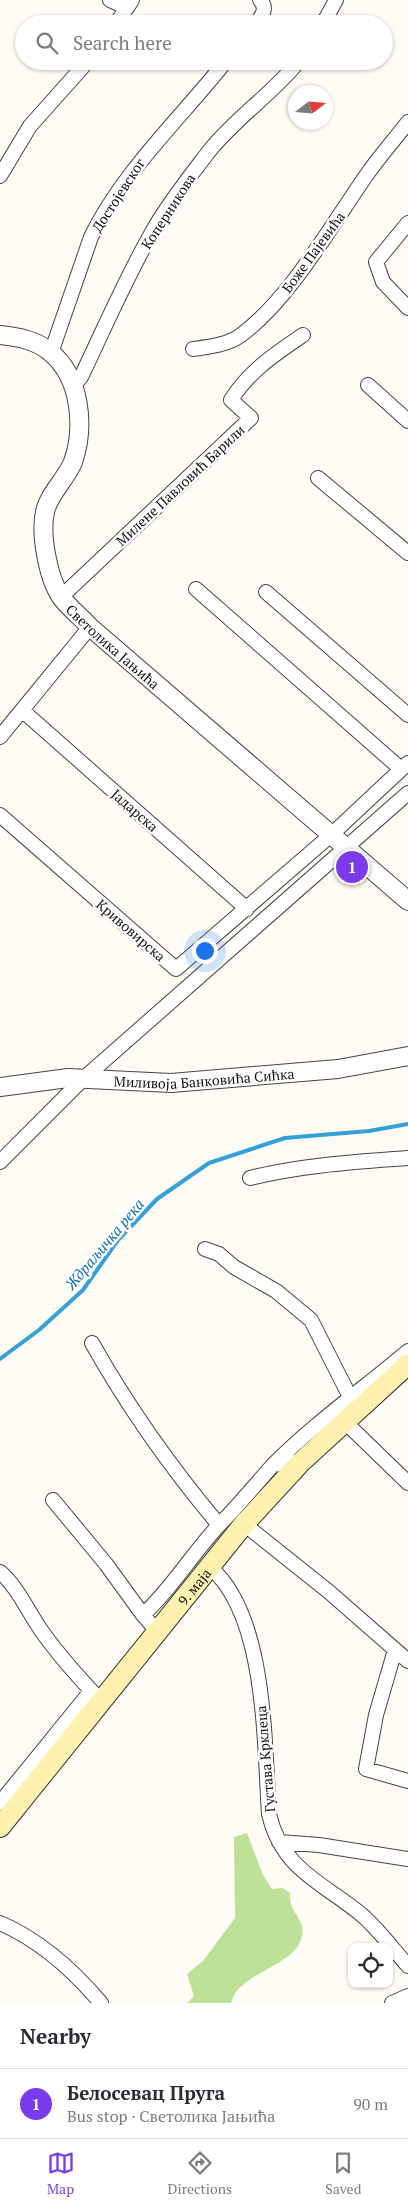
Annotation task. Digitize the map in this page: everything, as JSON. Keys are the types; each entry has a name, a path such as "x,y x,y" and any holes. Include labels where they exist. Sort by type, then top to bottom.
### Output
{"main road":[{"name":"9. маја","path":"0,1827 96,1696 157,1631 244,1524 300,1463 408,1364"}],"street":[{"path":"110,0 129,4 122,15"},
{"path":"260,0 264,6 261,15"},
{"path":"328,15 336,0"},
{"path":"0,176 30,126 80,70"},
{"name":"Достојевског","path":"51,353 88,246 98,223 149,150 200,94 219,70"},
{"name":"Коперникова","path":"73,386 81,377 125,284 156,227 180,190 211,149 233,124 291,70"},
{"name":"Боже Пајевића","path":"193,349 212,347 239,337 261,316 287,288 369,172 408,122"},
{"path":"408,223 376,262 383,282 408,308"},
{"name":"Светолика Јањића","path":"0,335 27,340 51,353 65,370 73,386 78,404 78,442 66,476 51,498 45,511 44,538 54,582 61,597 90,627 408,901"},
{"name":"Милене Павловић Барили","path":"61,597 251,418 231,400 242,382 258,367 303,335"},
{"path":"368,385 408,421"},
{"path":"318,478 408,553"},
{"path":"196,589 405,766"},
{"path":"266,592 408,715"},
{"path":"0,737 90,627"},
{"name":"Јадарска","path":"23,711 247,909"},
{"name":"Кривовирска","path":"0,815 176,968 331,835 405,766"},
{"path":"0,1162 83,1079 408,793"},
{"name":"Миливоја Банковића Сићка","path":"0,1087 68,1078 171,1083 338,1069 408,1056"},
{"path":"250,1178 282,1170 311,1166 408,1158"},
{"path":"205,1249 219,1254 234,1267 276,1290 311,1320 350,1397"},
{"path":"92,1344 112,1379 185,1482 219,1525"},
{"path":"142,1615 164,1593 219,1525 273,1465 350,1397 408,1351"},
{"path":"345,1422 408,1483"},
{"path":"273,1465 290,1462 300,1463"},
{"path":"53,1500 106,1564 142,1615 157,1631"},
{"path":"244,1524 335,1597 408,1661"},
{"name":"Густава Крклеца","path":"210,1567 228,1585 251,1642 260,1687 269,1814 273,1830 279,1842 301,1871 360,1914 378,1931 408,1966"},
{"path":"0,1572 60,1657 96,1696 0,1803"},
{"path":"395,1650 376,1715 366,1769 408,1781"},
{"path":"279,1842 319,1845 408,1858"},
{"path":"0,1923 18,1930 36,1942 80,1981 101,2003"},
{"path":"392,2003 408,1996"}],"green space":[{"path":"247,1833 263,1875 272,1889 283,1888 290,1893 291,1904 302,1927 302,1936 298,1947 279,1963 244,1984 236,1992 231,2003 187,2003 194,1996 187,1974 203,1961 235,1918 234,1837"}],"waterway":[{"name":"Ждраљичка река","path":"0,1359 39,1330 83,1290 118,1240 157,1199 209,1163 285,1138 369,1131 408,1124"}],"place":[{"name":"Белосевац Пруга","path":"352,867"}]}
